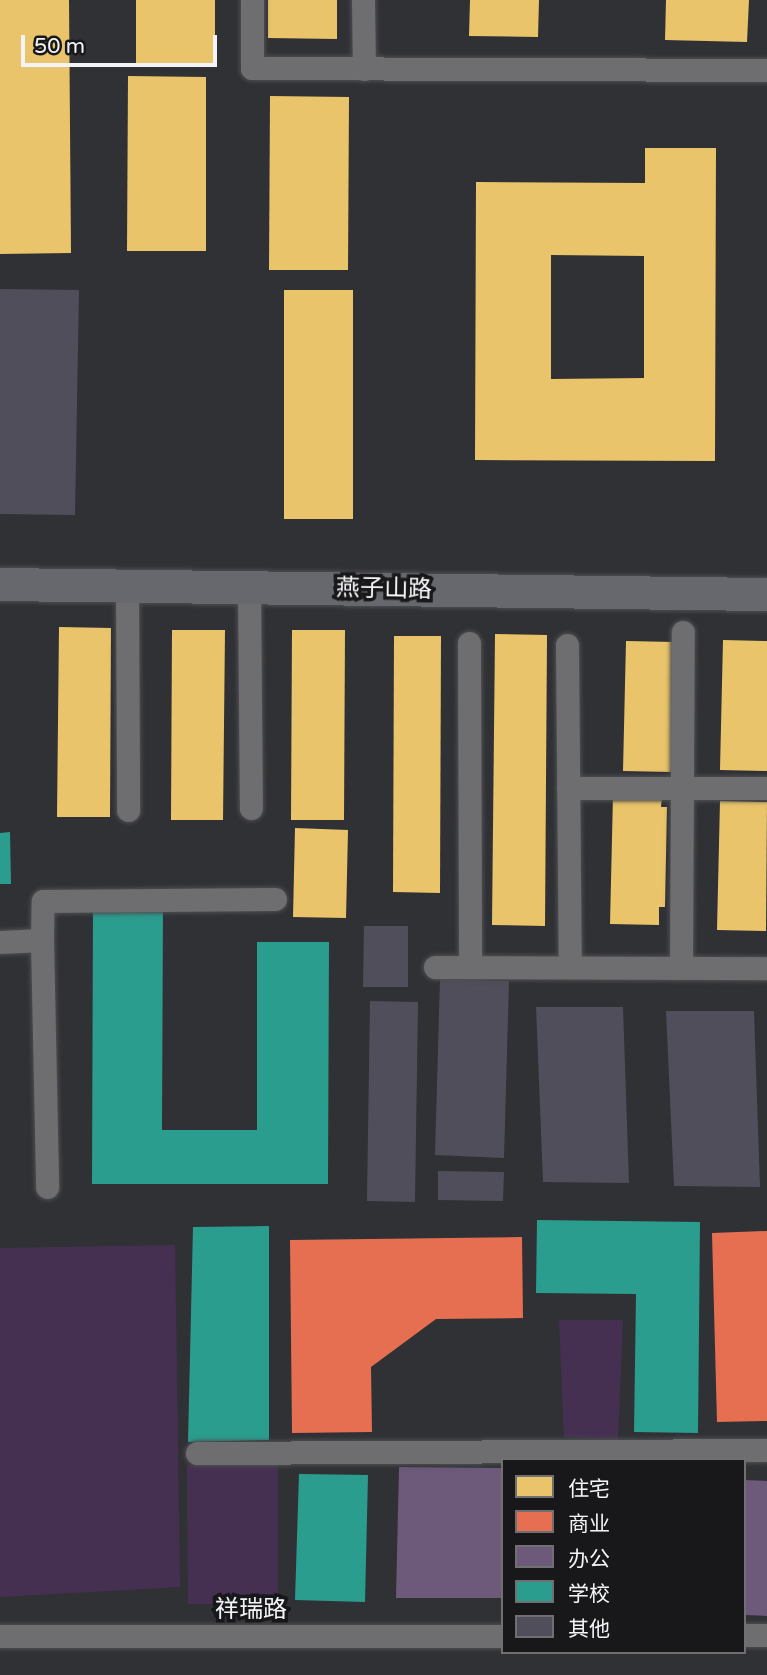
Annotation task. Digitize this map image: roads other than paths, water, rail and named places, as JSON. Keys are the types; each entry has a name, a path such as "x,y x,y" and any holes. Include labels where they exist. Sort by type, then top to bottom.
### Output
{"street":[{"path":"253,0 253,68 767,70"},
{"path":"363,0 364,69"},
{"name":"燕子山路","path":"0,566 767,575"},
{"name":"燕子山路","path":"0,584 767,594"},
{"path":"127,586 128,810"},
{"path":"248,587 251,808"},
{"path":"681,968 683,632"},
{"path":"469,643 470,967"},
{"path":"567,645 570,967"},
{"path":"568,788 767,788"},
{"path":"47,1187 43,901 275,899"},
{"path":"0,942 42,940"},
{"path":"435,967 767,968"},
{"path":"197,1453 658,1455 767,1450"},
{"path":"746,1636 767,1635"},
{"name":"祥瑞路","path":"0,1636 501,1636"}]}
